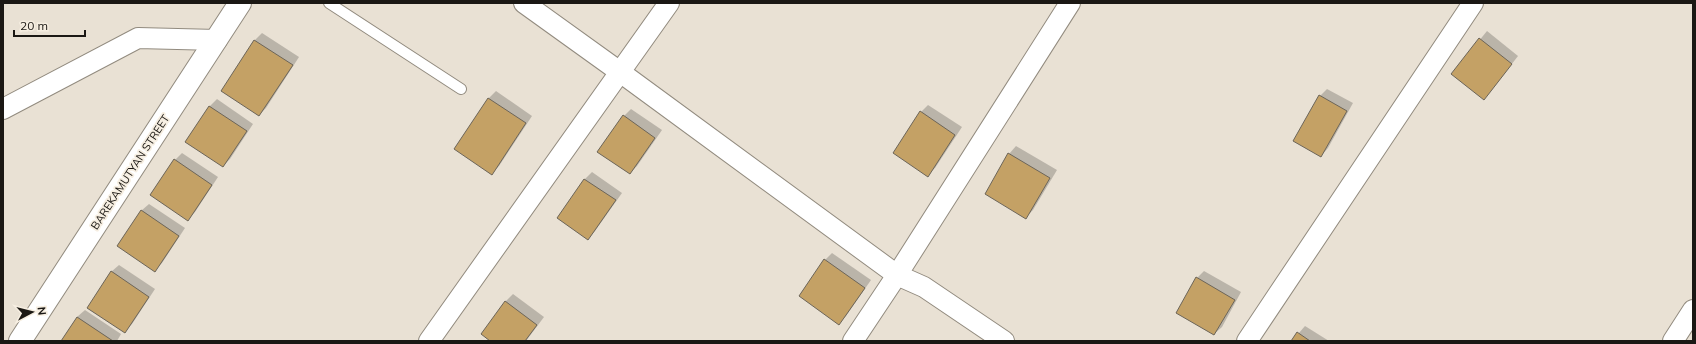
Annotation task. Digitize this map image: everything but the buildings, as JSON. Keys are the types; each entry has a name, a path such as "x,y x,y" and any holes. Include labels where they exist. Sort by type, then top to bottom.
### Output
{"main road":[{"name":"BAREKAMUTYAN STREET","path":"20,341 240,3"}],"street":[{"path":"524,3 896,275 924,287 1004,341"},
{"path":"429,341 669,3"},
{"path":"853,341 1070,3"},
{"path":"1247,341 1474,3"},
{"path":"3,109 138,38 217,40"},
{"path":"1673,341 1693,310"}],"lane":[{"path":"329,3 461,89"}]}
